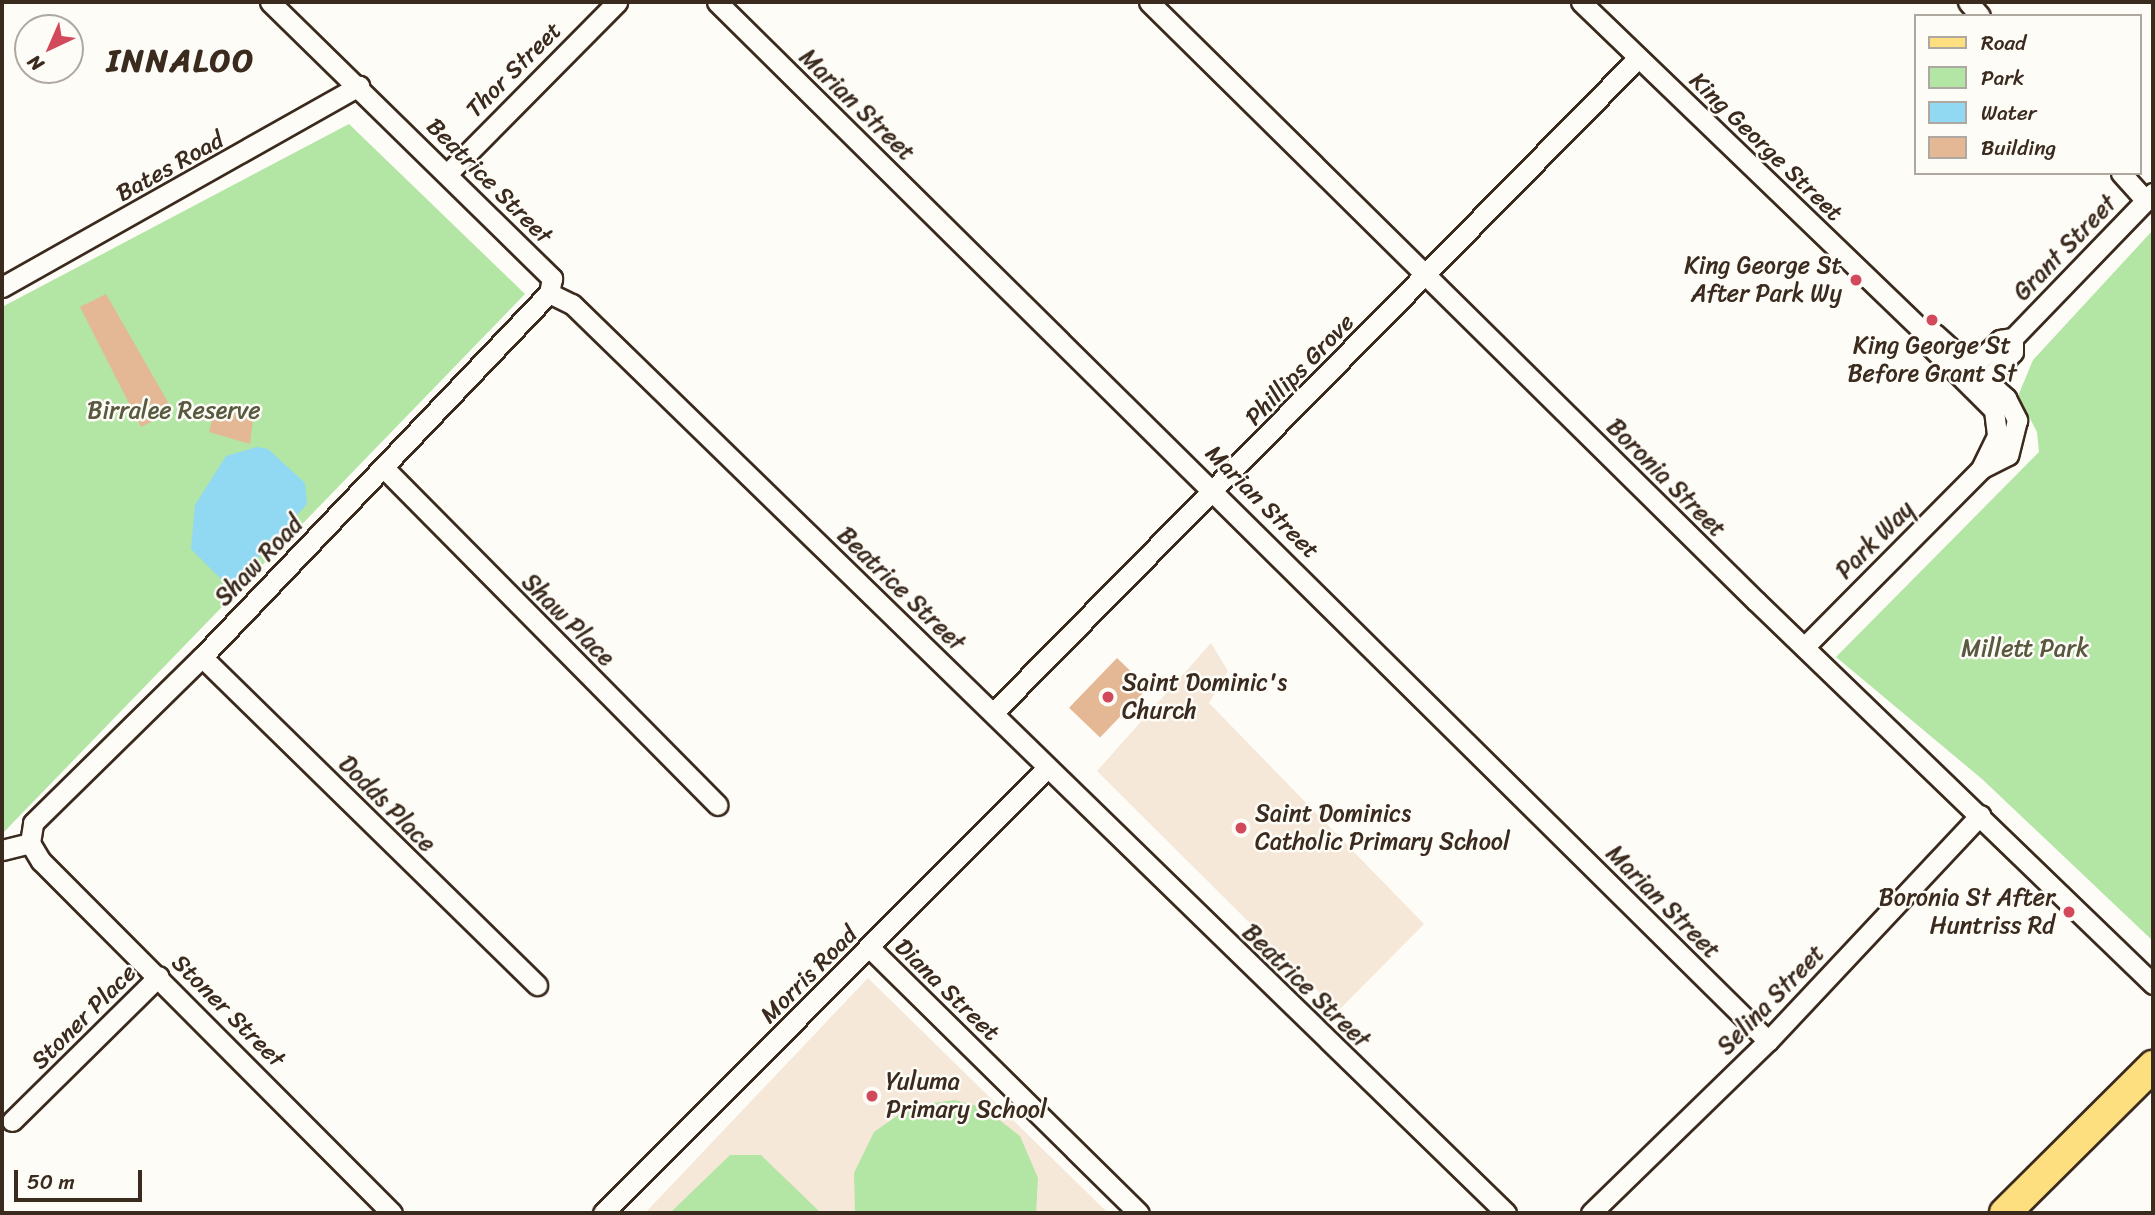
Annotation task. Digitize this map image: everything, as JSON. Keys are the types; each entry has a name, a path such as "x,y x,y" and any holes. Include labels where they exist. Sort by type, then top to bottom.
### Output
{"main road":[{"path":"2005,1213 2153,1066"},
{"path":"2029,1213 2153,1088"}],"street":[{"name":"Beatrice Street","path":"270,2 359,86 552,278 550,292 572,304 1506,1213"},
{"name":"Thor Street","path":"447,174 617,2"},
{"name":"Marian Street","path":"717,2 1216,490 1768,1041"},
{"name":"Boronia Street","path":"1149,2 1429,273 1804,647 2153,984"},
{"name":"King George Street","path":"1581,2 1918,326 2013,410 2006,439"},
{"name":"Phillips Grove","path":"993,713 1216,490 1638,58"},
{"name":"Bates Road","path":"2,287 359,86"},
{"path":"2123,175 2149,197"},
{"name":"Grant Street","path":"1975,378 2012,352 2013,338 2149,197"},
{"name":"Shaw Road","path":"30,843 33,823 202,657 550,292"},
{"name":"Park Way","path":"1804,647 1981,469 1996,466 2006,439"},
{"name":"Shaw Place","path":"384,468 718,805"},
{"name":"Dodds Place","path":"202,657 537,985"},
{"name":"Morris Road","path":"603,1213 871,949 1047,768"},
{"name":"Selina Street","path":"1591,1213 1768,1041 1980,815"},
{"path":"2,850 30,843"},
{"name":"Stoner Street","path":"30,843 41,861 159,976 393,1213"},
{"name":"Diana Street","path":"871,949 1139,1213"},
{"name":"Stoner Place","path":"12,1121 159,976"}],"shaded area":[{"name":"Saint Dominics Catholic Primary School","path":"1211,643 1228,671 1209,703 1424,924 1338,1011 1097,771"},
{"name":"Yuluma Primary School","path":"868,978 1108,1213 645,1213"}],"green space":[{"name":"Birralee Reserve","path":"349,124 525,294 2,834 2,307"},
{"name":"Millett Park","path":"2153,230 2153,941 1982,779 1836,657 2039,452 2037,432 2018,396 2033,360"},
{"path":"955,1100 984,1108 1020,1136 1038,1178 1036,1213 855,1213 854,1173 874,1132 911,1106"},
{"path":"730,1155 761,1155 821,1213 670,1213"}],"water":[{"path":"257,447 268,449 305,483 307,504 230,588 191,549 195,505 226,456"}],"building":[{"path":"106,294 173,411 141,427 80,307"},
{"path":"225,410 253,418 250,444 209,432 214,412"},
{"name":"Saint Dominic's Church","path":"1117,658 1148,688 1100,738 1069,708"}],"place":[{"name":"King George St After Park Wy","path":"1856,280"},
{"name":"King George St Before Grant St","path":"1932,320"},
{"name":"Saint Dominic's Church","path":"1108,697"},
{"name":"Saint Dominics Catholic Primary School","path":"1241,828"},
{"name":"Boronia St After Huntriss Rd","path":"2069,912"},
{"name":"Yuluma Primary School","path":"872,1096"}],"district":[{"name":"INNALOO","path":"181,61"}]}
